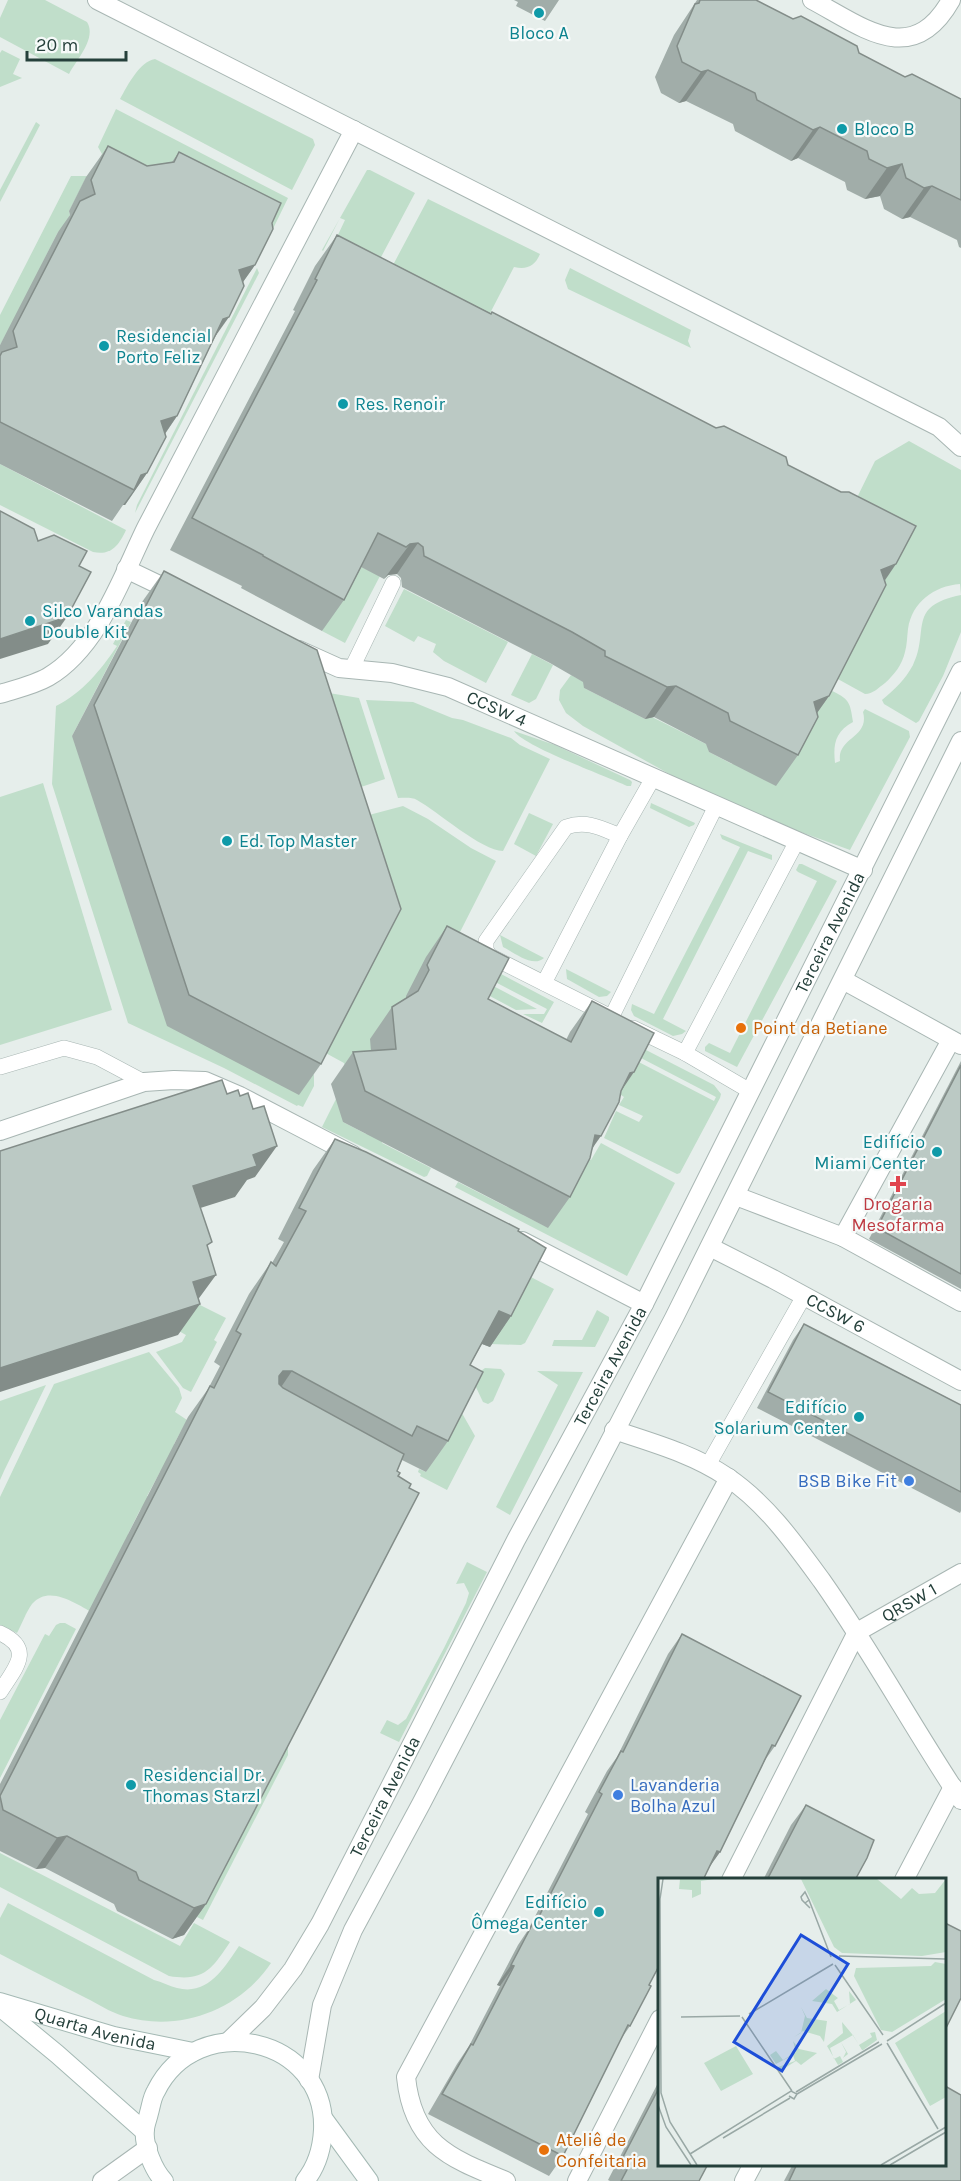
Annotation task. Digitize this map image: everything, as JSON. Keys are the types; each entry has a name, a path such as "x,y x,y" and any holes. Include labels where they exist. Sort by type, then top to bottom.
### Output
{"street":[{"path":"98,0 939,427 961,447"},
{"path":"812,0 875,34 891,38 914,36 927,30 933,26 951,0"},
{"path":"0,694 48,677 70,660 89,636 113,598 354,130"},
{"path":"939,427 961,428"},
{"path":"126,569 188,598"},
{"name":"CCSW 4","path":"285,644 339,668 392,673 448,687 862,870"},
{"name":"Terceira Avenida","path":"229,2041 263,2008 293,1969 320,1924 507,1556 644,1304 961,671"},
{"name":"Terceira Avenida","path":"309,2080 322,2005 353,1930 421,1804 710,1247 961,741"},
{"path":"843,980 956,1042 843,1237"},
{"path":"0,1131 144,1082 205,1081 240,1096 365,1161"},
{"path":"736,1196 843,1237 961,1302"},
{"path":"508,1234 644,1304"},
{"name":"CCSW 6","path":"710,1247 961,1381"},
{"path":"614,1430 695,1458 729,1478 766,1510 799,1549 858,1632 957,1793 905,1878"},
{"path":"506,2181 456,2160 429,2138 418,2122 408,2097 406,2077 729,1478"},
{"name":"QRSW 1","path":"858,1632 961,1574"},
{"path":"732,1878 858,1632"},
{"name":"Quarta Avenida","path":"0,2002 114,2036 193,2052"},
{"name":"Quarta Avenida","path":"0,2007 57,2054 146,2140"},
{"path":"576,2181 658,2023"},
{"path":"164,2181 160,2177 146,2140 155,2091 171,2069 193,2052 219,2042 229,2041 269,2047 292,2061 309,2080 318,2098 323,2118 322,2145 313,2172 305,2181"},
{"path":"323,2118 369,2181"},
{"path":"102,2181 146,2140"},
{"path":"744,2181 752,2166"}],"lane":[{"path":"351,670 393,583"},
{"path":"544,983 620,836 653,778"},
{"path":"611,1018 716,806"},
{"path":"620,836 593,824 578,823 566,827 486,941 486,950 490,956 685,1053 750,1091"},
{"path":"685,1053 797,841"},
{"path":"0,1067 64,1048 97,1057 144,1082"},
{"path":"708,1465 804,1296"},
{"path":"0,1633 9,1637 18,1646 21,1654 17,1665 0,1692"}],"green space":[{"path":"8,0 45,0 87,22 90,35 88,42 69,74 0,37 0,18"},
{"path":"2,50 20,59 13,74 22,78 0,87 0,53"},
{"path":"155,59 313,139 315,145 292,190 120,99 139,69"},
{"path":"116,109 288,198 268,239 92,175 102,154 98,147"},
{"path":"36,122 40,125 0,202 0,190"},
{"path":"367,170 415,193 371,276 329,254 345,220 340,218"},
{"path":"71,176 87,176 69,211 70,215 62,230 58,232 42,264 43,268 0,345 0,315"},
{"path":"428,199 540,254 536,262 530,266 514,267 474,344 384,282"},
{"path":"340,218 323,251 322,250"},
{"path":"257,268 259,273 135,513 137,505"},
{"path":"570,268 691,330 688,341 691,348 568,289 565,280"},
{"path":"909,441 961,470 961,595 960,584 950,585 933,592 919,603 910,619 906,649 900,665 885,683 873,692 865,694 836,678 845,522 875,461"},
{"path":"0,464 126,530 110,551 93,552 0,505"},
{"path":"357,565 380,576 345,643 322,631"},
{"path":"404,589 508,642 486,683 444,661 433,652 436,644 418,636 414,642 385,626"},
{"path":"961,595 961,632 943,676 916,723 884,704 882,700 907,675 913,665 918,653 926,613 944,600"},
{"path":"126,620 131,622 72,736 314,1075 314,1086 303,1107 128,1023 52,784 56,706 83,688 98,672 117,646 113,644"},
{"path":"532,654 553,665 536,699 529,703 511,695"},
{"path":"571,675 584,682 584,688 645,719 650,716 708,745 709,752 732,764 795,745 830,690 848,702 853,722 842,730 836,739 835,763 840,761 843,747 862,727 865,709 909,731 910,737 850,850 787,827 682,781 583,726 566,713 559,700 560,690"},
{"path":"323,692 359,698 385,779 358,788"},
{"path":"366,700 413,702 511,738 520,745 550,759 503,851 484,845 472,838 417,800 398,798"},
{"path":"514,731 555,745 630,780 631,786 549,753 521,738"},
{"path":"43,783 112,1010 0,1045 0,797"},
{"path":"651,803 695,823 689,827 650,808"},
{"path":"403,806 496,861 457,938 486,966 554,1002 542,1023 523,1014 544,1014 547,1009 457,962 459,968 537,1009 516,1010 486,994 407,1001 343,1122 366,1134 370,1132 382,1138 382,1143 431,1168 424,1177 322,1127 346,1079 347,1072 344,1063 322,1051 369,815"},
{"path":"529,813 553,824 536,856 514,844"},
{"path":"720,834 772,855 772,860 748,851 663,1019 686,1031 673,1036 634,1016 631,1010 632,1004 654,1014 740,847 722,839"},
{"path":"799,864 837,881 737,1067 705,1051 705,1047 709,1043 730,1053 817,881 798,872 796,870"},
{"path":"500,935 544,958 535,961 518,956 503,947"},
{"path":"566,969 611,992 607,996 599,997 567,979"},
{"path":"591,1032 615,1034 714,1085 721,1094 680,1173 677,1174 604,1138 616,1111 639,1122 643,1116 619,1105 624,1097 618,1093 631,1058 714,1101 716,1097"},
{"path":"601,1143 675,1183 627,1276 455,1187 458,1182 507,1207 522,1209 523,1215 545,1226 585,1156 591,1160"},
{"path":"525,1274 554,1289 525,1343 521,1345 491,1344 524,1279"},
{"path":"192,1301 226,1318 214,1340 217,1342 191,1392 183,1388 156,1352 182,1342 186,1335 177,1330"},
{"path":"597,1310 609,1317 609,1320 595,1347 552,1346 554,1340 582,1340"},
{"path":"149,1352 179,1388 182,1398 175,1412 187,1420 174,1444 187,1451 160,1472 147,1496 152,1499 140,1510 128,1534 139,1541 114,1562 100,1589 97,1615 64,1598 47,1596 39,1598 32,1604 17,1633 0,1625 0,1497 54,1384"},
{"path":"485,1368 501,1369 505,1374 493,1401 488,1404 483,1402 474,1383"},
{"path":"537,1371 583,1372 510,1515 496,1507 558,1385"},
{"path":"46,1385 4,1471 0,1480 0,1401"},
{"path":"459,1408 475,1436 447,1490 420,1476 418,1472 419,1469 426,1472"},
{"path":"467,1562 487,1572 399,1742 380,1733 387,1720 398,1725 406,1719 444,1648 469,1593 464,1583 456,1584"},
{"path":"60,1623 76,1629 0,1778 0,1720 45,1634 49,1636"},
{"path":"285,1743 288,1755 203,1920 195,1916"},
{"path":"0,1853 180,1946 194,1923 230,1942 218,1960 199,1975 169,1976 0,1887"},
{"path":"8,1903 154,1980 177,1988 198,1988 206,1984 221,1971 239,1946 271,1963 258,1980 242,1994 206,2014 165,2022 144,2021 109,2010 0,1954 0,1918"}],"building":[{"path":"700,0 756,0 793,19 801,16 857,46 859,53 905,77 912,74 961,99 961,200 932,186 924,188 906,178 902,164 887,168 869,159 867,151 820,127 813,130 757,100 755,93 708,70 701,72 682,62 677,46 695,4"},
{"name":"Residencial Porto Feliz","path":"108,146 147,166 174,162 179,152 281,203 272,223 273,229 255,265 239,270 244,286 229,317 223,319 177,416 161,421 166,437 147,473 141,475 134,490 0,422 0,356 2,352 17,347 13,331 80,201 95,194 91,180"},
{"path":"337,235 716,428 724,426 786,457 788,465 841,492 849,492 916,526 896,564 881,570 886,585 829,696 814,702 818,717 798,755 730,721 728,713 676,686 667,687 605,656 605,651 572,632 424,556 423,547 418,543 406,547 378,533 344,600 192,518 317,280 315,279"},
{"path":"0,511 34,529 38,541 54,535 87,551 79,566 91,572 67,617 0,639"},
{"name":"Ed. Top Master","path":"164,571 317,650 401,909 321,1064 189,995 94,705"},
{"path":"447,926 509,958 488,999 571,1042 592,1001 654,1033 634,1072 630,1073 621,1091 619,1102 601,1136 595,1135 590,1158 570,1197 365,1091 353,1052 396,1049 392,1007 418,991 429,970 427,965"},
{"name":"Edifício Miami Center","path":"961,1065 961,1274 877,1228"},
{"path":"222,1080 227,1094 238,1090 240,1096 248,1093 253,1109 264,1106 277,1146 253,1155 257,1166 193,1186 212,1242 207,1245 216,1275 193,1282 200,1304 0,1368 0,1151"},
{"path":"335,1139 366,1152 519,1229 518,1231 546,1248 511,1316 499,1311 470,1365 483,1372 448,1441 417,1426 412,1436 292,1371 283,1371 279,1376 279,1384 283,1388 404,1454 397,1471 400,1473 398,1476 411,1484 409,1488 419,1493 206,1904 194,1908 139,1880 136,1872 67,1836 57,1838 3,1810 0,1796 210,1386 214,1388 241,1334 236,1331 271,1262 276,1266 306,1211 299,1208"},
{"name":"Edifício Solarium Center","path":"804,1324 961,1405 961,1492 768,1392"},
{"name":"Edifício Ômega Center","path":"682,1634 801,1696 775,1746 772,1745 720,1852 717,1851 704,1878 658,1878 658,1968 649,1985 651,1986 630,2026 628,2025 563,2156 442,2094 471,2044 473,2045 514,1966 511,1965 532,1925 534,1926 602,1794 599,1792 621,1751 623,1752"},
{"path":"806,1805 874,1840 856,1878 768,1878"},
{"path":"946,1924 961,1931 961,1998 946,2028"},
{"path":"946,2087 961,2095 961,2181 789,2181 796,2166 946,2166"},
{"path":"658,2090 658,2166 707,2166 699,2181 621,2181 630,2164 622,2159"}],"place":[{"name":"Bloco A","path":"539,13"},
{"name":"Bloco B","path":"842,129"},
{"name":"Residencial Porto Feliz","path":"104,346"},
{"name":"Res. Renoir","path":"343,404"},
{"name":"Silco Varandas Double Kit","path":"30,621"},
{"name":"Ed. Top Master","path":"227,841"},
{"name":"Point da Betiane","path":"741,1028"},
{"name":"Edifício Miami Center","path":"937,1152"},
{"name":"Drogaria Mesofarma","path":"898,1184"},
{"name":"Edifício Solarium Center","path":"859,1417"},
{"name":"BSB Bike Fit","path":"909,1481"},
{"name":"Residencial Dr. Thomas Starzl","path":"131,1785"},
{"name":"Lavanderia Bolha Azul","path":"618,1795"},
{"name":"Edifício Ômega Center","path":"599,1912"},
{"name":"Ateliê de Confeitaria","path":"544,2150"}]}
